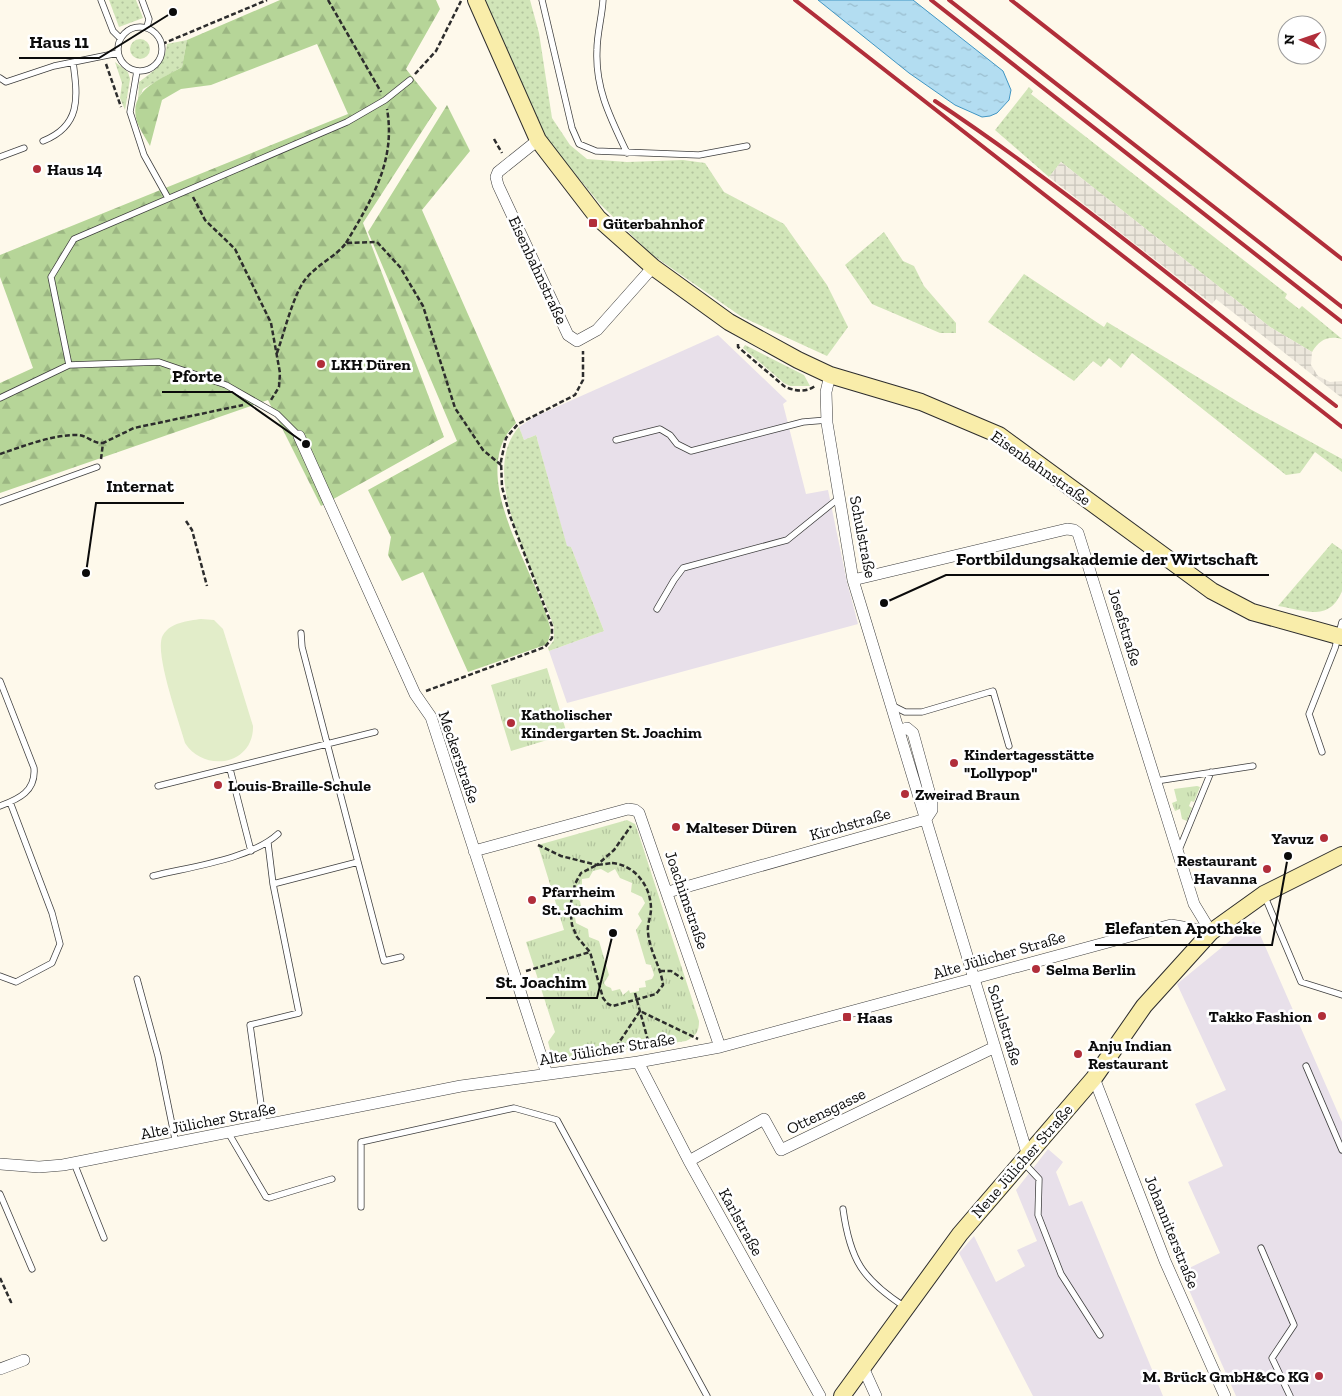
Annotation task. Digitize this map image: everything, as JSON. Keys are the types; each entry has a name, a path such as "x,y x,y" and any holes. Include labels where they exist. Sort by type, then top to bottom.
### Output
{"street":[{"name":"Eisenbahnstraße","path":"476,0 538,140 598,218 653,268 735,325 830,375 921,402 999,435 1212,591 1252,612 1341,632"},
{"name":"Eisenbahnstraße","path":"538,140 498,172 496,177 568,335 572,339 582,340 597,330 653,268"},
{"name":"Schulstraße","path":"830,375 826,392 827,420 853,580 893,706 899,731 907,728 913,733 932,802 932,810 926,819 995,1047 1025,1157"},
{"name":"Meckerstraße","path":"299,436 415,694 431,717 547,1074"},
{"name":"Josefstraße","path":"853,580 1074,530 1078,533 1194,904 1211,932"},
{"path":"474,851 628,809 635,810"},
{"name":"Joachimstraße","path":"635,810 642,819 668,892 718,1048"},
{"name":"Kirchstraße","path":"668,892 926,819"},
{"name":"Neue Jülicher Straße","path":"842,1396 862,1365 960,1234 1094,1078 1144,1006 1211,932 1264,894 1342,855"},
{"name":"Alte Jülicher Straße","path":"0,1164 39,1167 74,1163 229,1134 461,1086 638,1062 718,1048 974,980 1170,925 1211,932"},
{"name":"Ottensgasse","path":"689,1161 764,1119 781,1150 995,1047"},
{"name":"Karlstraße","path":"638,1062 689,1161 820,1396"},
{"name":"Johanniterstraße","path":"1094,1078 1165,1261 1225,1396"},
{"path":"0,1369 24,1360"},
{"path":"862,1365 876,1396"}],"lane":[{"path":"101,0 113,31 120,38"},
{"path":"142,0 149,19 147,27"},
{"path":"542,0 572,128 579,144 596,152 699,155 747,146"},
{"path":"603,0 596,50 599,88 605,109 627,153"},
{"path":"147,27 154,31 162,44 160,58 156,64 144,71 137,71 124,65 118,52 120,38 132,28 147,27"},
{"path":"0,78 6,82 73,62 118,52"},
{"path":"43,141 62,132 73,115 77,88 73,62"},
{"path":"137,71 130,112 144,155 168,198"},
{"path":"69,365 51,277 74,239 348,122 385,100 410,80"},
{"path":"0,157 24,148"},
{"path":"0,398 69,365 159,362 226,385 277,414 299,436"},
{"path":"616,440 660,429 670,435 677,444 690,451 803,422 827,420"},
{"path":"0,502 97,468"},
{"path":"657,609 674,580 684,568 787,540 839,498"},
{"path":"301,632 302,647 384,961 401,957"},
{"path":"1322,752 1310,714 1341,632"},
{"path":"0,681 34,768 35,778 31,787 24,795 0,806"},
{"path":"893,706 905,712 922,712 993,691 1009,746"},
{"path":"158,786 375,732"},
{"path":"1156,781 1253,766"},
{"path":"230,769 251,851"},
{"path":"1178,852 1211,772"},
{"path":"0,976 16,982 28,976 52,962 60,944 52,913 10,802"},
{"path":"153,876 251,851 268,844 278,834"},
{"path":"264,1126 250,1025 299,1013 273,884 268,844"},
{"path":"273,884 358,862"},
{"path":"1264,894 1301,982 1342,995"},
{"path":"137,979 158,1056 176,1144"},
{"path":"1306,1066 1342,1150"},
{"path":"361,1207 361,1142 514,1108 557,1120 707,1396"},
{"path":"229,1134 262,1194 266,1197 269,1198 332,1179"},
{"path":"1025,1157 1039,1179 1038,1216 1061,1274 1100,1335"},
{"path":"74,1163 104,1238"},
{"path":"0,1194 32,1269"},
{"path":"843,1209 846,1235 854,1259 870,1280 905,1307"},
{"path":"1261,1248 1294,1325 1272,1358 1290,1396"}],"path":[{"path":"162,44 268,0"},
{"path":"277,353 301,285 324,261 340,251 346,243 384,170 389,143 385,100 328,0"},
{"path":"410,80 436,51 462,0"},
{"path":"103,56 123,112 130,112"},
{"path":"494,139 508,164"},
{"path":"188,189 205,220 235,249 271,323 277,353 278,387 266,406"},
{"path":"346,243 377,242 400,266 423,306 455,408 483,450 501,466"},
{"path":"735,325 738,347 791,390 812,389 830,375"},
{"path":"415,694 545,647 552,638 552,626 506,502 501,466 506,438 518,424 576,395 583,380 582,340"},
{"path":"0,454 68,435 81,434 96,442 103,443 134,428 237,407 252,400"},
{"path":"97,468 100,465 103,443"},
{"path":"186,521 192,530 207,586"},
{"path":"597,865 609,856 623,840 633,822 635,810"},
{"path":"527,837 532,842 561,856 597,865"},
{"path":"612,863 626,865 635,872 644,886 651,908 648,933 663,985 660,992 618,1006 608,1004 603,998 590,952 574,931 570,919 570,907 578,878 584,870 597,865 612,863"},
{"path":"515,974 590,952"},
{"path":"660,971 676,973 702,994"},
{"path":"635,993 654,1059"},
{"path":"640,1011 718,1048"},
{"path":"603,1067 640,1011"},
{"path":"0,1278 11,1302 14,1301"}],"shaded area":[{"path":"1061,162 1270,327 1312,352 1311,365 1318,376 1330,382 1342,381 1342,398 1216,299 1212,304 1049,177"},
{"path":"718,335 787,401 783,404 806,494 828,490 847,582 858,624 567,703 549,651 604,631 571,547 567,547 536,435 524,440 519,427 534,417"},
{"path":"1254,921 1342,1122 1342,1396 1236,1396 1181,1272 1220,1253 1188,1182 1223,1166 1195,1104 1226,1090 1177,984"},
{"name":"M. Brück GmbH&Co KG","path":"1048,1149 1063,1162 1056,1172 1069,1206 1082,1201 1163,1396 1033,1396 959,1253 974,1236 996,1282 1025,1266 1017,1250 1037,1241 1016,1190"}],"green space":[{"path":"109,0 136,0 143,18 119,27"},
{"path":"280,0 436,0 440,9 406,69 437,108 363,223 444,437 321,506 268,400 0,493 0,383 33,368 0,277 0,255 348,114 317,44 211,85 181,89 162,100 150,146 136,118 135,108 138,99 149,86 182,67 187,40"},
{"path":"483,0 530,0 539,33 552,118 570,145 587,159 627,162 683,160 705,163 724,192 784,224 827,285 848,327 827,356 742,317 651,254 600,204 540,131"},
{"path":"136,39 144,39 150,45 150,53 144,59 136,59 130,53 130,45"},
{"path":"187,40 182,67 143,89 138,101 139,82 161,62 167,44"},
{"path":"115,62 128,72 130,79 125,110 120,98 122,83"},
{"path":"1029,87 1033,91 1031,94 1287,294 1285,298 1299,309 1302,306 1342,339 1328,338 1318,344 1312,352 1270,327 1061,162 1049,177 995,130"},
{"path":"447,105 470,151 422,210 516,423 502,445 497,469 501,497 509,525 544,608 551,631 548,642 545,645 468,672 423,572 402,581 388,555 391,537 368,490 457,441 368,232"},
{"path":"884,232 903,261 914,266 924,286 956,323 956,333 940,333 872,304 845,265"},
{"path":"1024,274 1104,327 1107,322 1250,409 1342,459 1342,472 1315,452 1300,473 1286,475 1132,353 1121,368 1109,358 1101,367 1093,361 1074,381 988,322"},
{"path":"745,345 804,375 810,386 790,386 784,383 743,348"},
{"path":"519,427 524,440 536,435 567,546 571,547 604,631 549,651 548,648 554,640 554,627 514,526 507,498 504,471 508,447"},
{"path":"1332,543 1342,550 1342,591 1337,601 1323,611 1315,612 1278,606"},
{"path":"201,619 214,620 223,629 253,726 251,739 246,749 237,756 227,760 204,759 194,753 185,743 164,671 161,643 163,635 170,627"},
{"path":"547,668 567,734 511,751 491,685"},
{"path":"1200,787 1194,802 1191,801 1189,806 1192,808 1187,821 1182,819 1180,809 1175,811 1172,803 1177,801 1174,789"},
{"path":"627,820 635,824 699,1021 698,1031 692,1037 686,1041 557,1059 551,1053 548,1042 555,1032 526,942 564,930 538,845","holes":["601,869 608,873 615,869 620,878 632,883 631,892 642,897 645,903 638,914 642,921 636,930 646,964 651,965 654,975 652,979 645,981 646,987 639,988 639,991 630,993 629,990 623,995 620,989 612,991 604,983 609,975 599,941 589,937 588,929 576,923 575,917 581,906 580,901 575,898 582,889 582,879 589,878 593,871"]}],"water":[{"path":"818,0 913,0 1003,71 1011,90 1009,100 997,113 982,117 955,105 909,73"}],"railway":[{"path":"795,0 1342,427"},
{"path":"931,0 1342,322"},
{"path":"949,0 1342,307"},
{"path":"1011,0 1342,259"},
{"path":"935,101 1088,211 1336,406"}],"place":[{"name":"Haus 11","path":"173,12"},
{"name":"Haus 14","path":"37,169"},
{"name":"Güterbahnhof","path":"593,223"},
{"name":"LKH Düren","path":"321,364"},
{"name":"Pforte","path":"306,444"},
{"name":"Internat","path":"86,573"},
{"name":"Fortbildungsakademie der Wirtschaft","path":"884,603"},
{"name":"Katholischer Kindergarten St. Joachim","path":"511,723"},
{"name":"Kindertagesstätte \"Lollypop\"","path":"954,763"},
{"name":"Louis-Braille-Schule","path":"218,785"},
{"name":"Zweirad Braun","path":"905,794"},
{"name":"Malteser Düren","path":"676,827"},
{"name":"Yavuz","path":"1324,838"},
{"name":"Elefanten Apotheke","path":"1288,856"},
{"name":"Restaurant Havanna","path":"1267,869"},
{"name":"Pfarrheim St. Joachim","path":"532,900"},
{"name":"St. Joachim","path":"613,933"},
{"name":"Selma Berlin","path":"1036,969"},
{"name":"Takko Fashion","path":"1322,1016"},
{"name":"Haas","path":"847,1017"},
{"name":"Anju Indian Restaurant","path":"1078,1054"},
{"name":"M. Brück GmbH&Co KG","path":"1319,1376"}]}
